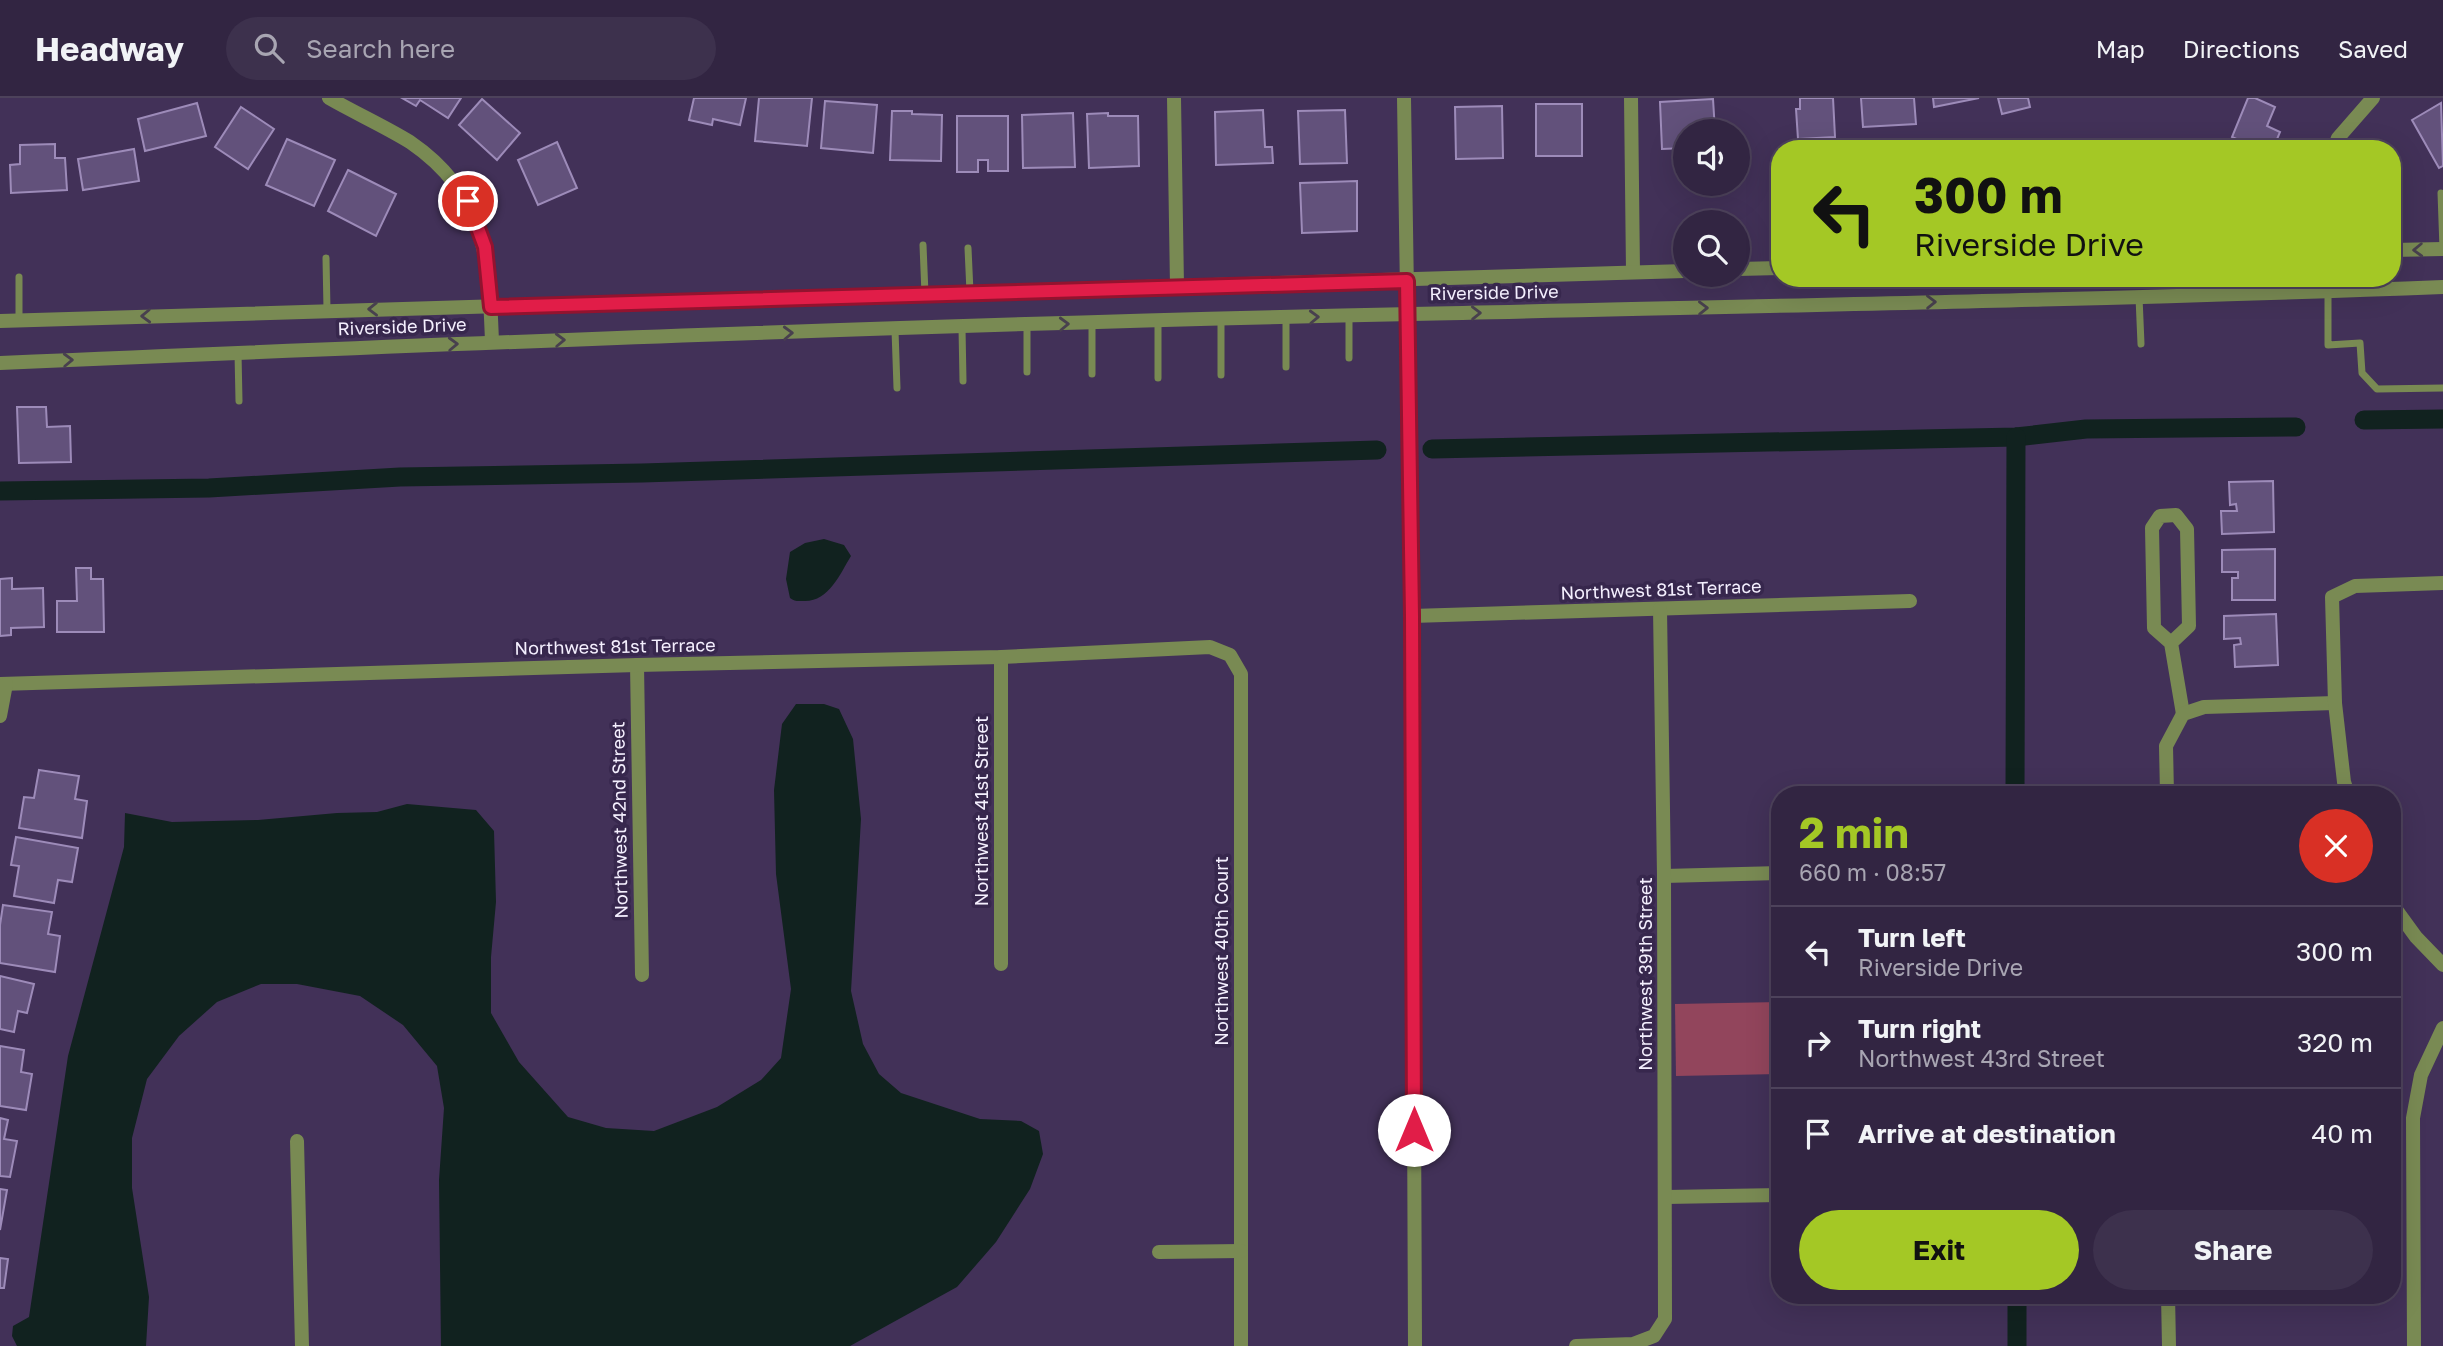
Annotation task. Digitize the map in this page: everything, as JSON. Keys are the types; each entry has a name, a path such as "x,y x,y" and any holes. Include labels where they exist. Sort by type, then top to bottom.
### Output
{"street":[{"path":"329,98 409,142 442,168 468,201 485,247 492,342"},
{"path":"1174,98 1177,286"},
{"path":"1404,98 1412,616 1415,1346"},
{"path":"1631,98 1633,272"},
{"path":"2337,140 2373,98"},
{"path":"2401,250 2443,249"},
{"path":"1750,269 1771,268"},
{"name":"Riverside Drive","path":"0,321 1673,271"},
{"name":"Riverside Drive","path":"0,363 492,342 1408,314 2139,297 2324,287 2443,287"},
{"path":"2167,786 2166,746 2183,714 2171,643 2154,628 2152,528 2160,516 2176,516 2187,529 2189,626 2171,643"},
{"path":"2345,786 2335,703 2332,597 2355,586 2443,583"},
{"name":"Northwest 81st Terrace","path":"1412,616 1910,601"},
{"name":"Northwest 39th Street","path":"1576,1346 1633,1344 1654,1336 1665,1319 1664,876 1660,609"},
{"name":"Northwest 81st Terrace","path":"3,684 1001,657 1210,648 1230,654"},
{"name":"Northwest 40th Court","path":"1230,654 1241,674 1241,1346"},
{"name":"Northwest 41st Street","path":"1001,657 1001,964"},
{"name":"Northwest 42nd Street","path":"637,665 642,975"},
{"path":"0,716 3,684"},
{"path":"2183,714 2204,707 2335,703"},
{"path":"1664,876 1771,873"},
{"path":"2401,916 2416,937 2443,965"},
{"path":"2414,1346 2413,1118 2421,1075 2443,1028"},
{"path":"297,1141 302,1346"},
{"path":"1666,1197 1771,1195"},
{"path":"1159,1252 1241,1251"},
{"path":"2168,1304 2169,1346"}],"lane":[{"path":"2441,193 2443,249"},
{"path":"923,245 925,293"},
{"path":"968,247 970,292"},
{"path":"326,258 327,310"},
{"path":"19,277 19,320"},
{"path":"2324,287 2328,345 2360,343 2362,373 2377,389 2443,388"},
{"path":"2139,297 2141,344"},
{"path":"1349,316 1349,358"},
{"path":"1286,318 1286,367"},
{"path":"1221,320 1221,375"},
{"path":"1157,322 1158,378"},
{"path":"1092,324 1092,374"},
{"path":"1027,326 1027,372"},
{"path":"962,328 963,381"},
{"path":"895,330 897,388"},
{"path":"238,353 239,401"}],"shaded area":[{"path":"824,539 844,545 851,556 833,585 821,597 805,601 793,600 790,598 786,579 790,552 805,543"},
{"path":"796,704 824,704 839,709 853,739 861,819 851,991 863,1044 879,1074 901,1093 980,1119 1021,1121 1039,1131 1043,1154 1030,1189 996,1242 957,1287 850,1346 441,1346 439,1180 444,1108 437,1066 403,1025 360,996 297,984 261,984 217,1002 179,1036 147,1079 132,1138 132,1188 149,1297 146,1346 17,1346 12,1336 13,1326 29,1317 68,1056 124,847 125,813 172,822 258,820 377,812 407,804 476,810 494,831 496,902 491,957 491,1013 519,1062 568,1117 606,1128 654,1131 717,1107 761,1080 781,1058 791,989 776,874 774,790 782,724"},
{"path":"1771,1002 1771,1074 1676,1076 1675,1004"}],"building":[{"path":"402,98 461,98 448,118 420,100 416,106"},
{"path":"694,98 746,98 740,125 713,119 712,125 689,120"},
{"path":"759,98 812,98 807,146 755,141"},
{"path":"1800,98 1833,98 1835,137 1798,139 1796,109 1800,109"},
{"path":"1861,98 1914,98 1916,124 1863,127"},
{"path":"1933,98 1979,98 1934,107"},
{"path":"1998,98 2028,98 2030,107 2002,114"},
{"path":"2248,98 2255,98 2275,107 2267,126 2280,132 2277,140 2239,140 2232,137"},
{"path":"482,99 520,133 497,160 459,125"},
{"path":"1713,99 1714,119 1673,119 1673,149 1662,149 1660,102"},
{"path":"825,101 877,105 873,153 821,148"},
{"path":"197,103 206,136 145,151 138,119"},
{"path":"2441,103 2443,166 2439,168 2412,120"},
{"path":"1536,104 1582,104 1582,156 1536,156"},
{"path":"1502,106 1503,158 1456,159 1455,107"},
{"path":"241,107 274,129 248,169 215,147"},
{"path":"1263,110 1265,147 1272,147 1273,163 1216,165 1215,112"},
{"path":"1345,110 1347,163 1300,164 1298,111"},
{"path":"892,111 942,115 941,161 890,160"},
{"path":"1073,113 1075,167 1023,168 1022,115"},
{"path":"1108,113 1108,116 1138,116 1139,166 1089,168 1087,114"},
{"path":"957,116 1008,116 1008,171 988,171 988,160 978,160 978,172 957,172"},
{"path":"287,139 335,160 314,206 266,185"},
{"path":"557,142 577,188 538,205 518,160"},
{"path":"55,144 55,158 65,158 67,190 11,193 10,165 20,164 20,145"},
{"path":"134,149 139,181 83,190 78,159"},
{"path":"348,170 396,194 376,236 328,211"},
{"path":"1357,181 1357,231 1302,233 1300,183"},
{"path":"17,407 46,407 47,427 70,426 71,462 19,463"},
{"path":"2273,481 2274,532 2222,534 2221,511 2237,511 2236,504 2230,505 2229,482"},
{"path":"2275,549 2275,600 2232,600 2232,578 2238,578 2238,572 2222,572 2222,550"},
{"path":"76,568 91,568 91,579 103,579 104,632 57,632 57,601 77,601"},
{"path":"12,578 12,589 43,588 44,627 11,628 11,635 0,636 0,579"},
{"path":"2276,614 2278,665 2235,667 2234,645 2241,644 2240,638 2224,639 2224,616"},
{"path":"39,770 79,776 75,799 87,801 82,838 19,828 24,797 34,798"},
{"path":"16,837 78,848 72,882 58,880 54,903 14,896 19,866 11,865"},
{"path":"3,905 52,912 48,934 60,936 55,972 0,963"},
{"path":"0,976 34,984 27,1013 18,1011 14,1032 0,1029"},
{"path":"0,1046 24,1050 21,1072 32,1074 26,1110 0,1106"},
{"path":"0,1118 8,1120 4,1139 17,1141 10,1177 0,1176"},
{"path":"0,1189 7,1190 0,1230"},
{"path":"0,1258 8,1259 4,1288 0,1288"}],"waterway":[{"path":"2364,420 2443,419"},
{"path":"1432,449 2016,437 2086,429 2296,427"},
{"path":"2015,786 2016,437"},
{"path":"0,491 209,488 400,477 642,473 1377,450"},
{"path":"2017,1304 2017,1346"}],"route":[{"path":"468,201 485,247 491,307 1407,281 1412,616 1414,1130"}]}
